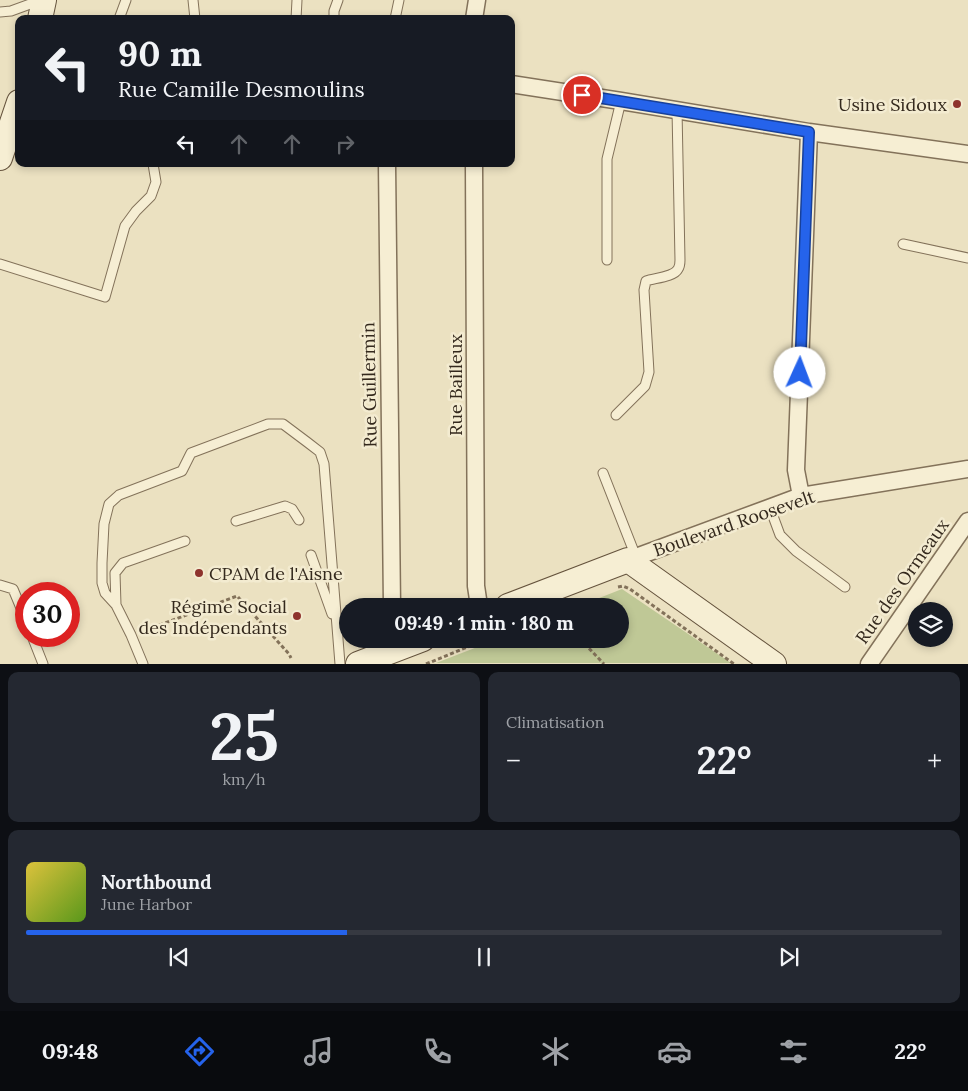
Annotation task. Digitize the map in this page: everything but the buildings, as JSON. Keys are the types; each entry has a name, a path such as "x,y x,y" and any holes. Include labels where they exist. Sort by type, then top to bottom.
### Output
{"main road":[{"path":"40,15 42,0"},
{"path":"0,158 15,114"},
{"path":"632,558 774,664"},
{"name":"Boulevard Roosevelt","path":"529,598 632,558"},
{"path":"358,664 387,648"}],"street":[{"path":"475,15 477,0"},
{"path":"515,85 809,132 968,154"},
{"path":"802,496 796,470 809,132"},
{"name":"Rue Guillermin","path":"387,167 392,598"},
{"name":"Rue Bailleux","path":"474,167 476,586 478,598"},
{"name":"Boulevard Roosevelt","path":"632,558 802,496 968,469"},
{"name":"Rue des Ormeaux","path":"869,664 968,522"}],"lane":[{"path":"0,12 11,11 42,0"},
{"path":"120,15 126,0"},
{"path":"193,0 195,15"},
{"path":"296,15 297,0"},
{"path":"334,15 338,0"},
{"path":"396,15 399,0"},
{"path":"608,260 607,159 621,101"},
{"path":"616,415 645,386 649,372 644,290 646,281 672,275 678,270 680,260 677,110"},
{"path":"0,264 105,297 125,226 136,211 151,196 156,182 154,167"},
{"path":"903,244 968,258"},
{"path":"143,664 116,605 105,593 102,583 104,524 109,504 119,495 182,471 191,453 268,424 283,424 320,452 324,464 340,664"},
{"path":"603,473 632,558"},
{"path":"236,522 285,506 292,509 299,520"},
{"path":"770,508 780,534 791,546 845,586"},
{"path":"116,605 115,573 123,563 185,541"},
{"path":"311,554 337,626"},
{"path":"0,584 13,589 15,594"},
{"path":"36,647 43,664"}],"path":[{"path":"612,589 623,586 630,589 734,664"},
{"path":"131,635 237,596 289,654 290,658"},
{"path":"426,664 465,648"},
{"path":"589,648 604,664"}],"green space":[{"path":"622,589 731,663 436,663 475,648 629,648 629,598 599,598"}],"place":[{"name":"Usine Sidoux","path":"957,104"},
{"name":"CPAM de l'Aisne","path":"199,573"},
{"name":"Régime Social des Indépendants","path":"297,616"}],"route":[{"path":"582,95 809,132 800,373"}]}
